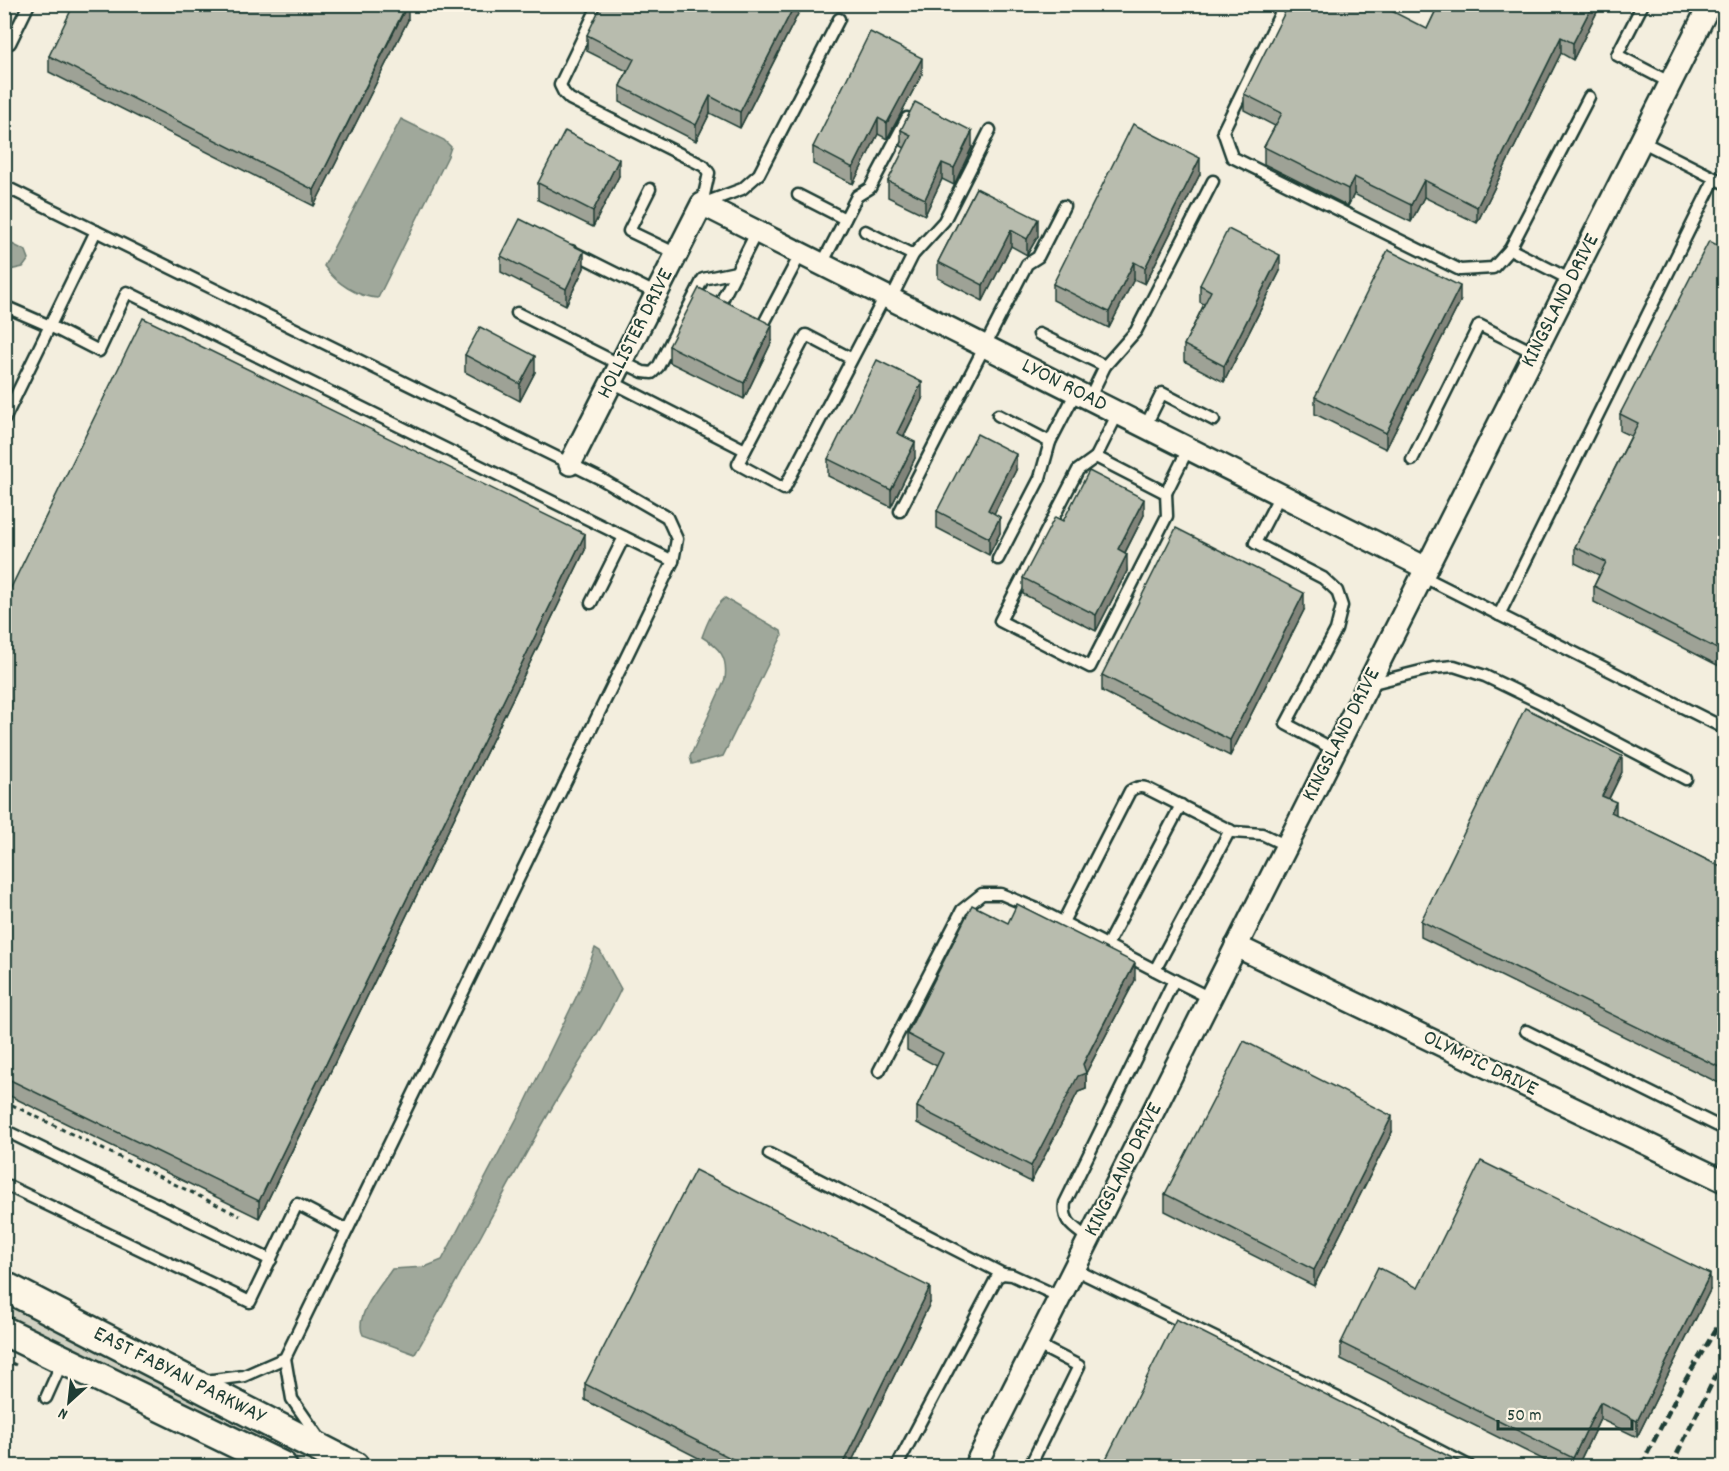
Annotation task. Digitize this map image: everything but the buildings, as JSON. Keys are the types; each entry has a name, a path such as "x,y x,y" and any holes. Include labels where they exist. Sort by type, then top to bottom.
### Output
{"main road":[{"name":"EAST FABYAN PARKWAY","path":"4,1286 343,1461"},
{"name":"EAST FABYAN PARKWAY","path":"4,1331 282,1467"}],"street":[{"name":"KINGSLAND DRIVE","path":"975,1467 1710,4"},
{"name":"LYON ROAD","path":"702,204 1280,495 1424,572"},
{"name":"HOLLISTER DRIVE","path":"570,464 702,204"},
{"name":"OLYMPIC DRIVE","path":"1236,946 1725,1181"}],"lane":[{"path":"10,43 29,4"},
{"path":"599,4 560,85 564,93 570,99 704,166 709,173 702,204"},
{"path":"1285,4 1223,131 1232,157 1460,270 1493,268 1510,249 1589,97"},
{"path":"1643,4 1617,55 1671,83"},
{"path":"702,204 742,189 759,174 839,19"},
{"path":"822,264 858,196 870,188 908,116"},
{"path":"852,360 806,335 738,464 784,489 852,360 913,255 944,221 990,130"},
{"path":"1499,615 1720,181 1641,141"},
{"path":"998,559 1040,478 1050,442 1105,366 1136,331 1213,181"},
{"path":"4,186 570,464 667,517 676,539 673,561 285,1358 292,1399 308,1424 343,1461"},
{"path":"650,189 629,231 677,255"},
{"path":"798,195 845,219"},
{"path":"900,511 1027,264 1038,257 1064,206"},
{"path":"4,420 96,231"},
{"path":"720,304 757,231"},
{"path":"865,231 913,255"},
{"path":"566,248 657,294"},
{"path":"1510,249 1571,280"},
{"path":"764,325 801,254"},
{"path":"618,370 652,373 658,367 703,279 736,272"},
{"path":"4,306 99,351 127,292 673,561"},
{"path":"517,313 618,370 745,450"},
{"path":"1412,460 1479,325 1535,353"},
{"path":"1038,334 1105,366"},
{"path":"1144,427 1162,393 1214,420"},
{"path":"1118,413 1096,457 1078,470 1000,621 1090,667 1167,516 1166,493 1188,449"},
{"path":"998,415 1050,442"},
{"path":"1096,457 1166,493"},
{"path":"1280,495 1255,543 1323,578 1337,591 1342,606 1336,630 1286,724 1335,750"},
{"path":"591,603 624,537"},
{"path":"1424,572 1499,615 1725,728"},
{"path":"1368,684 1433,668 1454,666 1485,676 1541,703 1686,779"},
{"path":"1063,922 1130,792 1141,786 1230,830 1262,834 1287,846"},
{"path":"1107,945 1181,805"},
{"path":"1155,970 1230,830"},
{"path":"879,1071 962,910 982,894 1000,894 1037,909 1210,998"},
{"path":"1089,1239 1065,1219 1065,1203 1174,980"},
{"path":"1526,1031 1725,1129"},
{"path":"4,1130 271,1260"},
{"path":"769,1154 1004,1274 1012,1275 1060,1298"},
{"path":"4,1184 250,1302 297,1204 347,1230"},
{"path":"1074,1269 1336,1397 1469,1467"},
{"path":"897,1467 992,1285 997,1277 1004,1274"},
{"path":"1030,1467 1079,1366 1036,1344"},
{"path":"190,1382 244,1376 285,1358"},
{"path":"46,1398 64,1360"}],"path":[{"path":"4,1101 240,1216"}],"shaded area":[{"path":"401,119 444,140 451,147 378,298 370,297 348,288 324,266"},
{"path":"4,240 26,251 29,259 23,267 5,271"},
{"path":"725,598 781,631 782,636 723,756 692,764 690,757 725,679 724,659 714,645 702,637 708,621"},
{"path":"595,948 600,951 621,989 415,1354 363,1335 361,1327 365,1310 392,1269 425,1267 442,1260 525,1103 582,985"},
{"path":"4,1299 328,1466 308,1466 5,1318"}],"railway":[{"path":"1641,1466 1683,1384 1724,1316"},
{"path":"1671,1466 1724,1359"}]}
